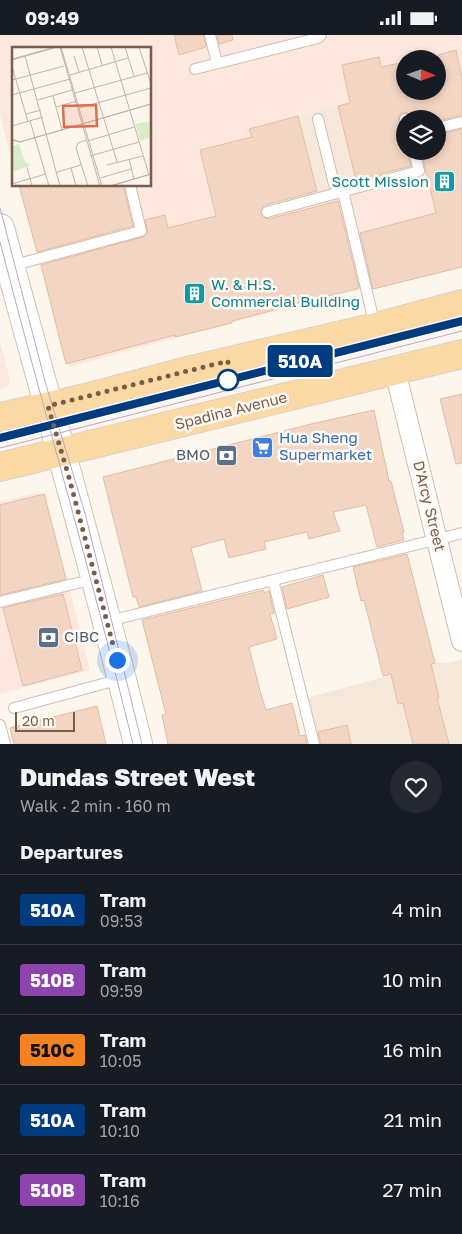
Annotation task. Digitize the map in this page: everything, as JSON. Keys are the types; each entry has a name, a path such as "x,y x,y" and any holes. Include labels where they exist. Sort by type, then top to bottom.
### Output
{"main road":[{"path":"0,228 97,579 138,744"},
{"path":"0,417 376,327 462,304"},
{"name":"Spadina Avenue","path":"0,467 462,354"}],"street":[{"name":"D'Arcy Street","path":"395,371 462,641"}],"lane":[{"path":"210,35 218,63"},
{"path":"195,69 318,38 321,35"},
{"path":"318,119 334,184 343,191 376,327"},
{"path":"446,126 462,122"},
{"path":"267,212 419,171 416,160"},
{"path":"10,266 141,231 130,186"},
{"path":"107,622 462,533"},
{"path":"0,602 97,579"},
{"path":"273,580 314,744"},
{"path":"14,708 122,679"},
{"path":"0,725 5,744"}],"shaded area":[{"path":"0,35 460,35 462,42 462,264 242,320 69,367 18,186 151,186 151,47 12,47 12,161 0,115","holes":["396,50 446,50 446,100 399,100 401,110 446,110 446,160 414,160 415,168 263,207 244,130 396,90"]},
{"path":"396,90 396,100 399,100 401,110 396,110 396,160 414,160 416,167 263,207 243,130"},
{"path":"0,342 10,380 5,388 0,389"},
{"path":"35,493 46,495 90,670 0,694 0,502"},
{"path":"462,659 462,744 318,744 307,698 435,663 448,663"}],"building":[{"path":"174,35 203,35 206,47 179,55"},
{"path":"217,35 232,35 233,40 219,44"},
{"path":"456,50 462,78 462,115 446,119 446,110 396,110 396,160 409,160 411,166 356,180 338,106 350,103 342,65 379,57 381,67 396,64 396,100 446,100 446,53"},
{"path":"298,116 317,191 265,205 261,210 261,214 269,219 338,201 359,288 232,321 232,323 175,337 175,335 66,364 41,265 143,237 148,232 145,220 165,215 168,228 216,216 200,150 252,137 249,129"},
{"path":"462,129 462,267 373,289 360,233 436,213 423,160 446,160 446,133"},
{"path":"19,186 123,186 133,226 37,252"},
{"path":"462,394 462,463 456,464 440,399"},
{"path":"374,410 389,481 391,481 404,532 402,533 404,540 377,547 366,505 333,512 340,531 309,539 307,532 264,542 266,549 229,558 224,539 191,548 202,591 139,607 136,597 133,597 103,477 315,423"},
{"path":"44,494 66,579 0,595 0,505"},
{"path":"407,554 435,663 431,664 439,698 437,698 449,744 413,744 403,703 398,704 391,674 383,676 364,600 361,601 353,567"},
{"path":"323,575 329,597 287,609 282,587"},
{"path":"264,590 264,593 269,591 274,613 270,614 277,639 249,647 260,691 266,710 292,703 300,736 305,735 307,744 168,744 162,715 166,714 142,620"},
{"path":"63,594 82,670 23,686 3,608"},
{"path":"97,706 106,744 14,744 10,728"},
{"path":"347,725 351,744 321,744 318,732"}],"tram line":[{"path":"0,208 46,385 85,513 142,744"},
{"path":"0,242 133,744"},
{"path":"0,438 462,321"},
{"name":"510A","path":"0,438 462,321"},
{"path":"0,448 462,331"}],"place":[{"name":"Scott Mission","path":"445,182"},
{"name":"W. & H.S. Commercial Building","path":"195,294"},
{"name":"Hua Sheng Supermarket","path":"263,447"},
{"name":"BMO","path":"226,455"},
{"name":"CIBC","path":"48,637"}],"route":[{"path":"117,660 97,579 48,406 228,361 228,380"}]}
